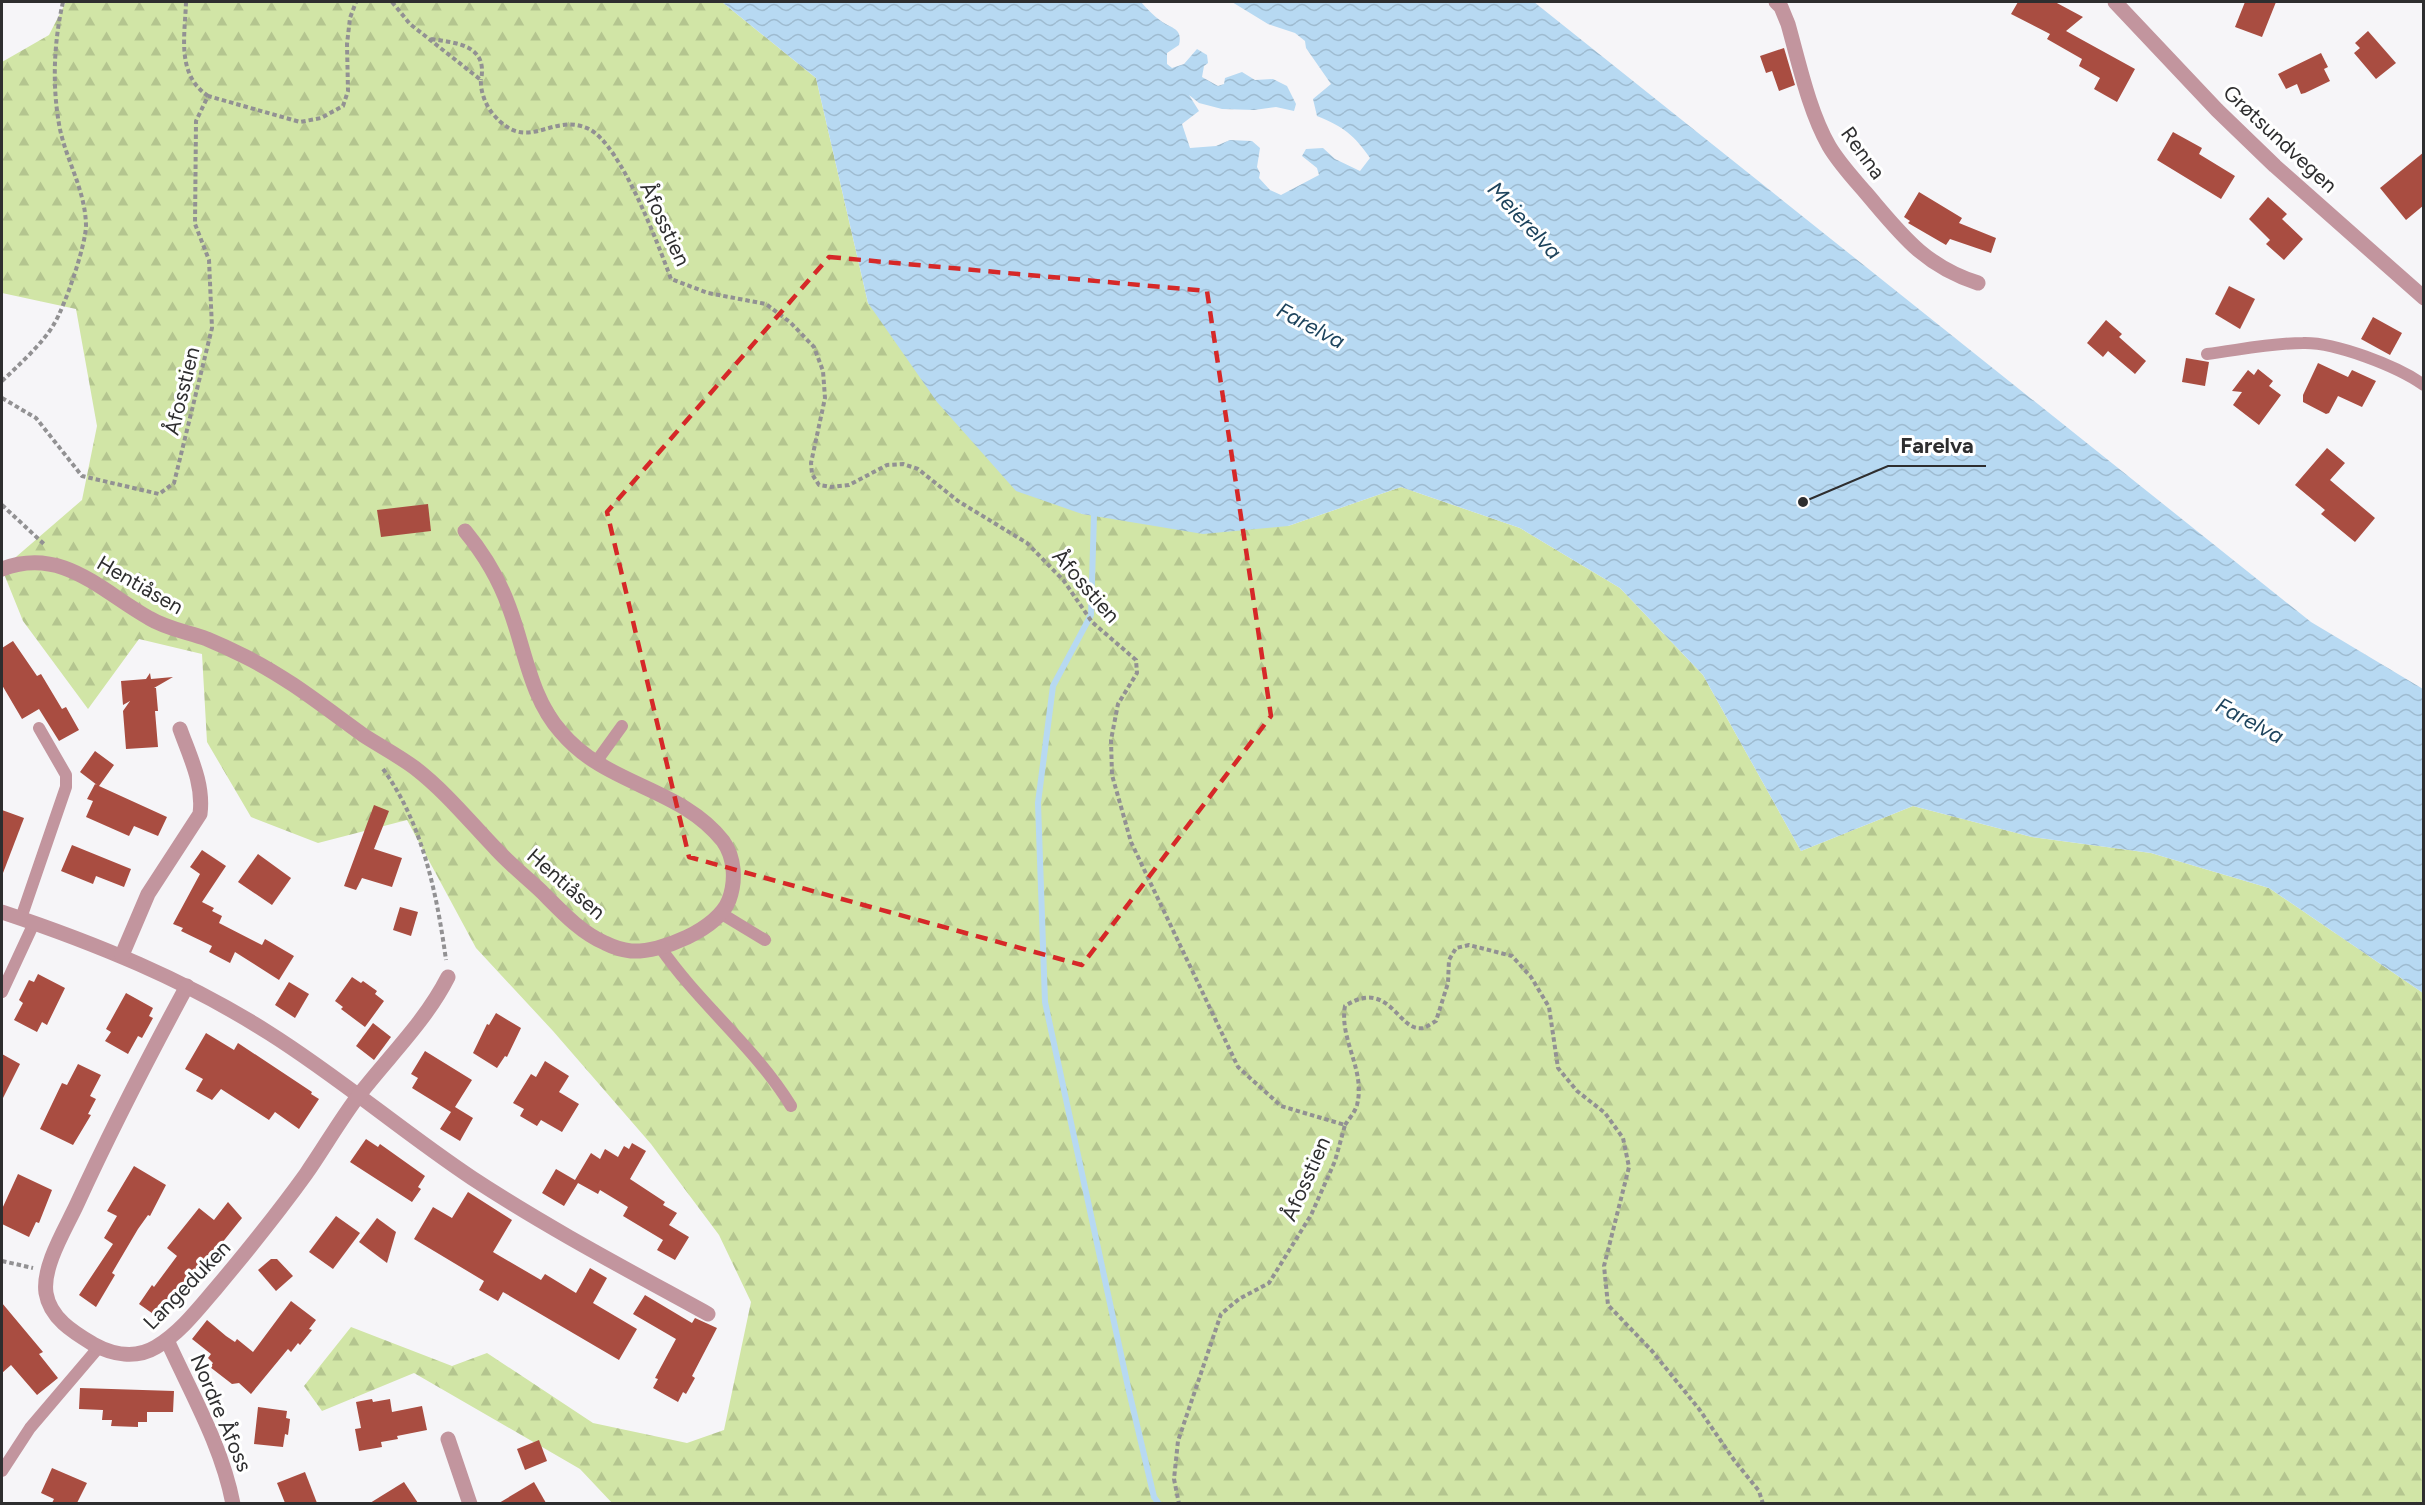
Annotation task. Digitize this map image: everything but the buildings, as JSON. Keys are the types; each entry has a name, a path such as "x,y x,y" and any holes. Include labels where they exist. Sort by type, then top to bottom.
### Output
{"street":[{"name":"Renna","path":"1776,2 1781,7 1788,24 1821,129 1841,163 1906,240 1940,268 1978,283"},
{"name":"Grøtsundvegen","path":"2115,2 2258,150 2424,298"},
{"path":"465,531 482,552 500,583 527,669 545,709 561,733 596,762 623,779 666,796 689,810 710,827 725,844 734,865 730,898 722,914"},
{"name":"Hentiåsen","path":"2,569 16,564 46,563 72,570 153,621 182,633 204,638 246,657 297,687 414,768 446,795 499,853 584,931 621,950 638,951 660,947 708,926 722,914"},
{"path":"122,955 147,894 200,814 202,799 200,785 180,729"},
{"path":"2,912 122,955 187,986 269,1033 493,1191 580,1243 708,1314"},
{"name":"Langeduken","path":"187,986 121,1112 61,1237 45,1281 49,1305 57,1318 74,1333 113,1353 143,1354 167,1340 204,1302 257,1240 358,1096 423,1018 448,977"},
{"name":"Nordre Åfoss","path":"167,1340 215,1445 226,1474 233,1503"},
{"path":"448,1439 470,1503"}],"lane":[{"path":"2207,354 2318,343 2397,370 2424,385"},
{"path":"596,762 622,726"},
{"path":"2,992 27,921 66,787 66,775 39,728"},
{"path":"722,914 765,940"},
{"path":"660,947 680,976 753,1056 780,1088 791,1106"},
{"path":"2,1471 30,1428 99,1347"}],"path":[{"path":"2,381 54,325 79,262 86,227 82,193 59,125 55,70 56,33 63,2"},
{"path":"186,2 185,56 190,78 198,89 208,96 300,122 321,118 343,106 348,91 347,44 350,18 356,2"},
{"path":"392,2 410,24 481,80 482,60 474,52 459,43 431,39"},
{"name":"Åfosstien","path":"481,80 480,86 488,109 500,123 515,132 530,134 564,124 579,125 591,130 604,140 647,214 671,279 708,293 766,304 791,323 814,347 823,371 825,398 811,463 812,474 819,485 831,487 849,485 887,465 903,464 918,469 958,501 1027,543 1064,581 1092,622 1136,660 1137,673 1118,704 1111,740 1112,775 1131,842 1238,1067 1281,1106 1345,1125 1335,1161 1311,1215 1269,1283 1239,1299 1221,1314 1178,1441 1174,1479 1179,1503"},
{"name":"Åfosstien","path":"2,398 36,418 82,476 159,494 174,483 212,328 209,260 195,224 196,121 208,96"},
{"path":"2,505 46,546"},
{"path":"381,765 395,785 432,877 448,977"},
{"path":"1345,1125 1357,1106 1358,1088 1356,1065 1346,1036 1343,1018 1345,1006 1359,998 1377,999 1393,1008 1412,1026 1423,1028 1436,1021 1448,983 1449,960 1456,948 1469,945 1512,956 1530,977 1549,1007 1558,1068 1577,1090 1605,1113 1623,1138 1629,1167 1604,1266 1608,1305 1652,1351 1699,1409 1734,1460 1759,1491 1763,1503"},
{"path":"2,1261 48,1270"}],"highlighted area":[{"path":"829,257 1207,291 1271,716 1082,965 689,857 607,512"}],"green space":[{"path":"66,2 722,2 816,78 868,303 1082,514 1119,519 1288,526 1401,487 1520,528 1620,588 1703,675 1801,851 1913,806 2032,837 2151,853 2269,888 2423,993 2423,1503 613,1504 580,1469 414,1373 322,1411 304,1386 351,1327 452,1366 487,1353 593,1423 687,1443 724,1430 751,1302 719,1235 651,1144 553,1031 476,948 407,820 318,843 251,817 207,742 202,654 139,639 88,709 23,621 2,569 82,500 97,426 76,309 2,293 2,62 49,35"}],"water":[{"name":"Farelva","path":"722,2 1141,2 1158,19 1178,32 1179,45 1167,53 1167,64 1172,68 1184,64 1197,49 1207,55 1208,63 1204,66 1202,77 1218,86 1224,84 1225,78 1242,72 1255,80 1273,79 1287,86 1296,104 1294,111 1276,107 1254,110 1222,109 1199,103 1189,95 1199,111 1182,124 1190,148 1216,146 1230,140 1252,141 1260,148 1257,167 1260,173 1259,178 1270,190 1281,195 1319,175 1317,168 1302,156 1306,149 1323,148 1335,159 1360,171 1370,158 1348,132 1317,116 1313,99 1331,84 1306,48 1305,41 1295,33 1268,24 1232,2 1534,2 2311,622 2423,689 2423,993 2269,888 2151,853 2032,837 1913,806 1801,851 1703,675 1620,588 1520,528 1401,487 1288,526 1203,534 1082,514 1016,491 937,402 868,303 816,78"}],"waterway":[{"path":"1094,515 1091,615 1053,686 1038,803 1045,1002 1128,1387 1154,1497 1159,1504"}],"place":[{"name":"Farelva","path":"1803,502"}],"water label":[{"name":"Meierelva","path":"1525,220"}]}
